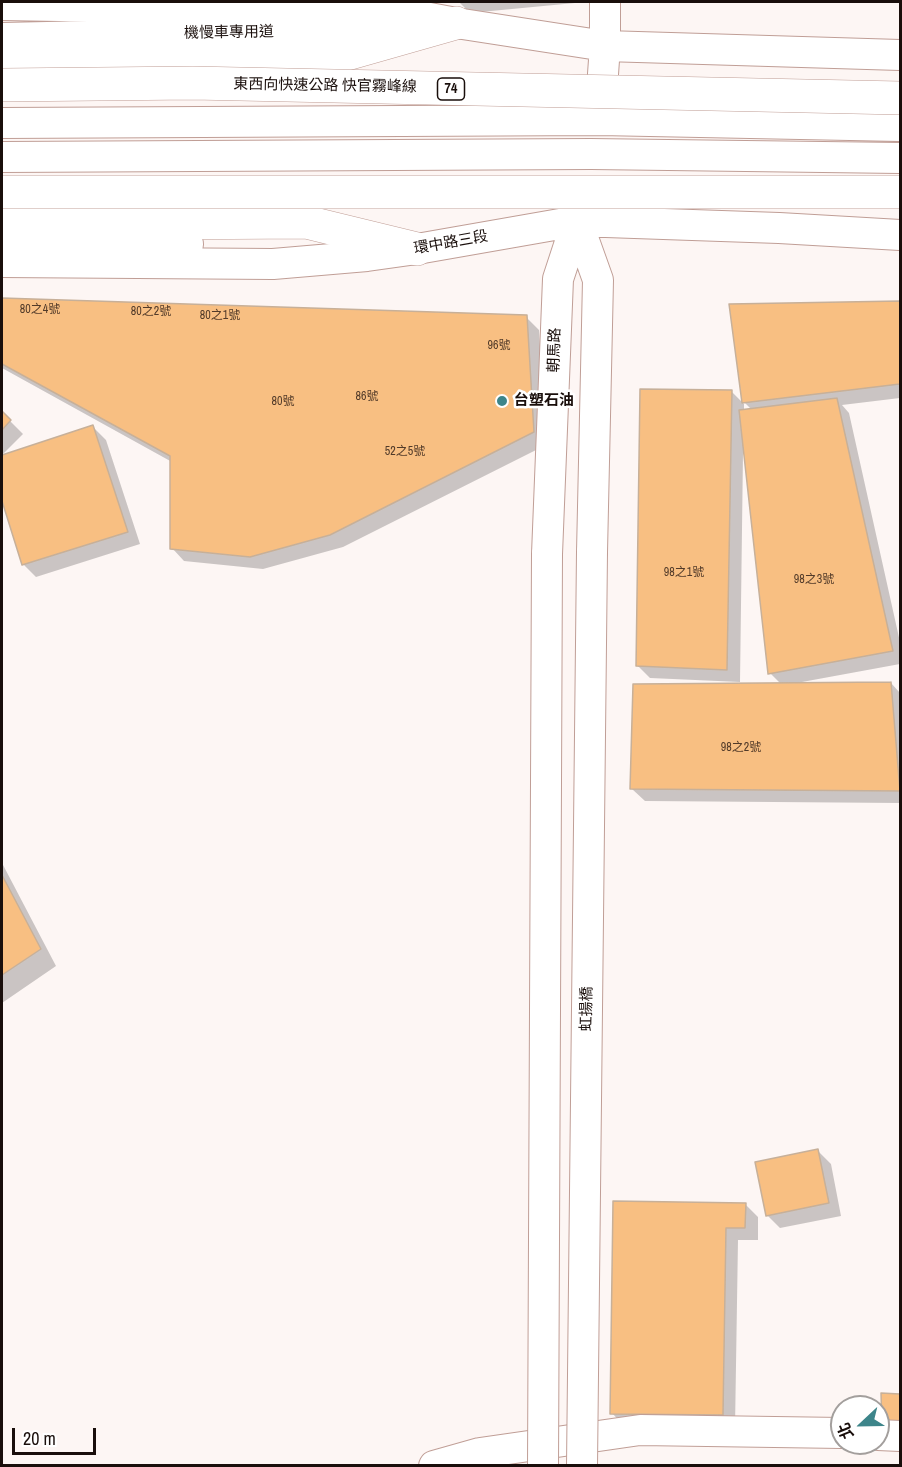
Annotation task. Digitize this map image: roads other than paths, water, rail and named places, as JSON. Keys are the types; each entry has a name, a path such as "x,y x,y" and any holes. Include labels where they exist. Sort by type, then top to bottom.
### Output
{"highway":[{"path":"2,56 352,42 456,23"},
{"name":"東西向快速公路 快官霧峰線","path":"2,85 193,83 900,98"},
{"path":"2,192 900,192"},
{"path":"2,224 306,222 417,249"}],"street":[{"name":"朝馬路","path":"543,1466 547,554 558,279 577,221 600,120 605,46 605,2"},
{"path":"2,5 347,11 419,16 605,46 900,55"},
{"name":"機慢車專用道","path":"2,39 352,42"},
{"path":"2,123 600,120 900,126"},
{"path":"2,157 591,154 900,158"},
{"name":"環中路三段","path":"2,262 273,264 417,249 577,221 900,235"},
{"name":"虹揚橋","path":"577,221 598,280 592,552 582,1466"},
{"path":"2,241 96,240 271,248 367,256"},
{"path":"434,1466 480,1453 640,1430 830,1433"}],"place":[{"name":"台塑石油","path":"502,401"}]}
